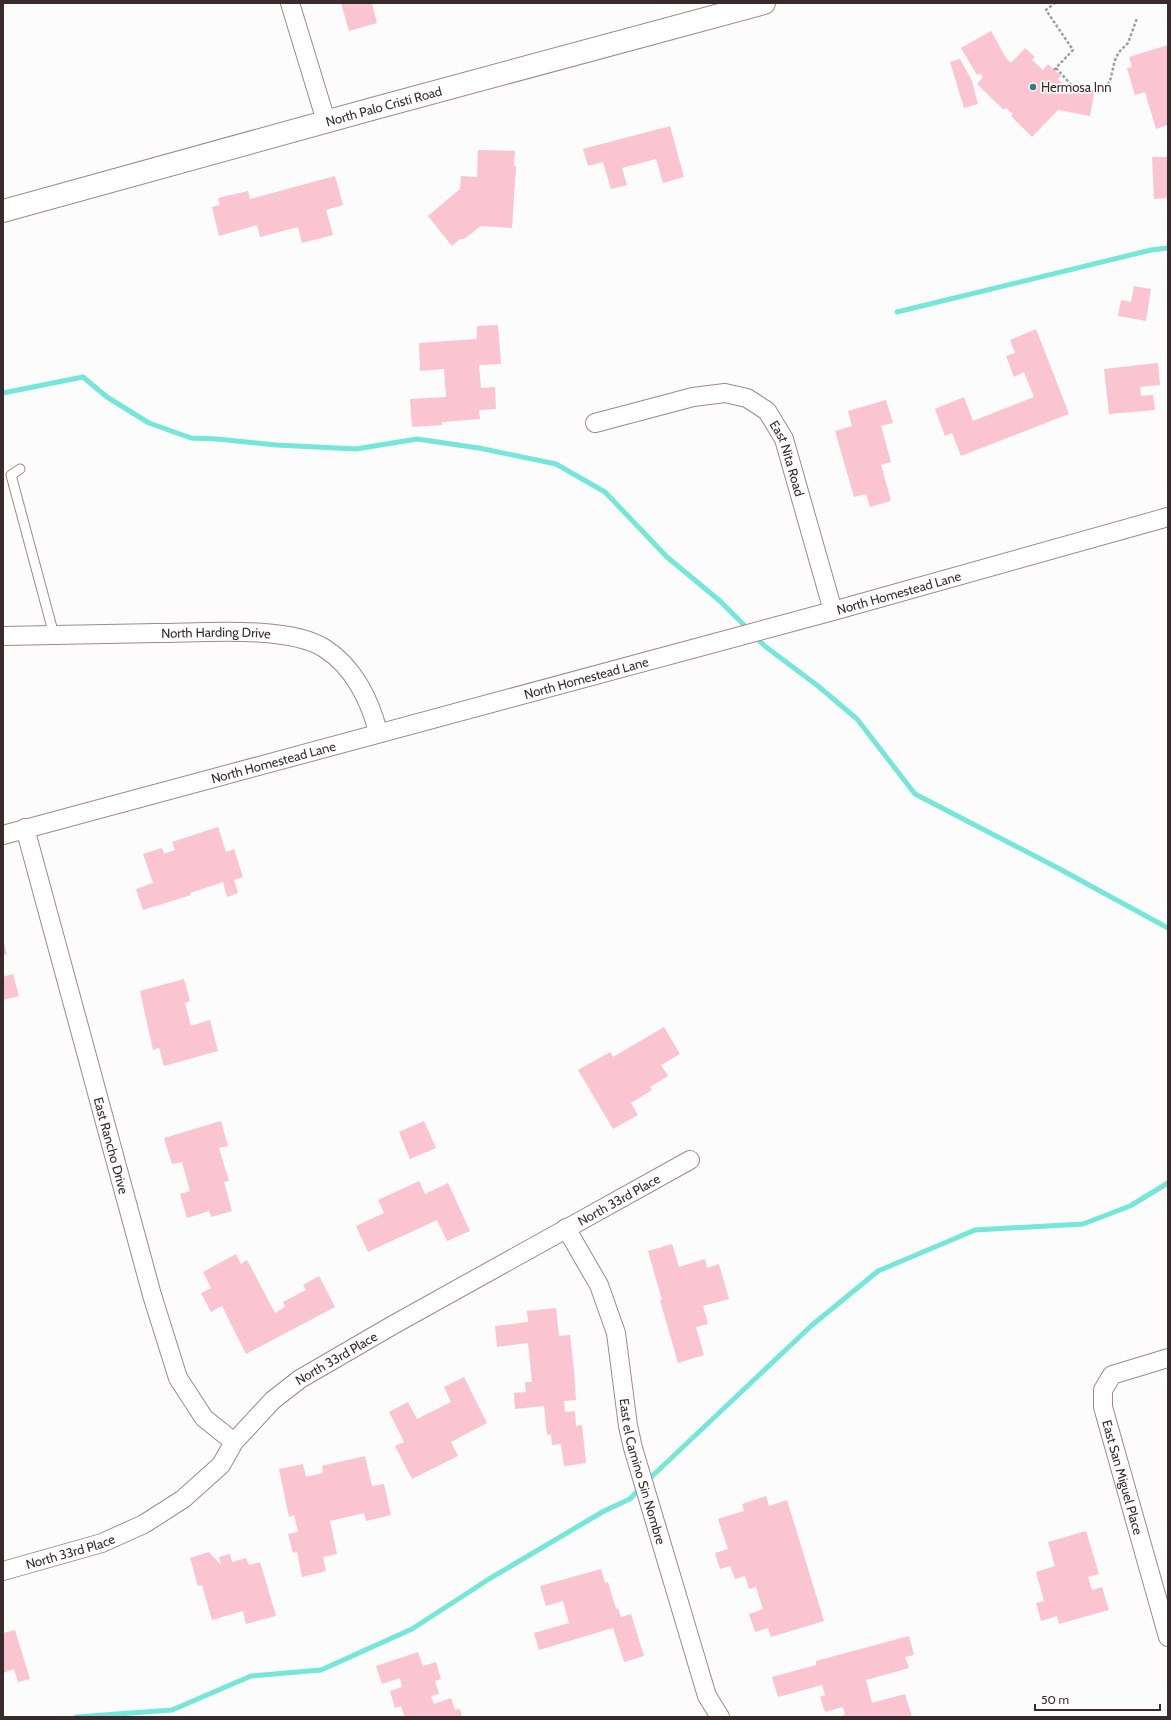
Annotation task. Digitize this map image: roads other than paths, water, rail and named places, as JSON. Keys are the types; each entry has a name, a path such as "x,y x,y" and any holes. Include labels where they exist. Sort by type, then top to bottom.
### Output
{"street":[{"path":"290,3 326,121"},
{"name":"North Palo Cristi Road","path":"3,211 326,121 764,3"},
{"name":"East Nita Road","path":"595,423 693,397 724,393 747,398 767,411 784,439 833,611"},
{"name":"North Homestead Lane","path":"3,835 378,732 833,611 1168,517"},
{"name":"North Harding Drive","path":"3,636 219,632 266,633 297,636 324,647 341,660 356,678 374,714 378,732"},
{"name":"East Rancho Drive","path":"25,828 152,1295 178,1378 204,1418 234,1442"},
{"name":"North 33rd Place","path":"3,1571 102,1544 144,1524 183,1499 221,1465 234,1442 273,1400 300,1379 566,1228 690,1160"},
{"name":"East el Camino Sin Nombre","path":"566,1228 599,1285 616,1333 628,1426 640,1476 707,1696 720,1717"},
{"name":"East San Miguel Place","path":"1168,1358 1112,1375 1104,1390 1104,1407 1168,1637"}],"lane":[{"path":"20,469 11,475 54,635"}],"waterway":[{"path":"897,312 1151,250 1168,248"},
{"path":"3,393 83,377 107,397 149,423 191,438 276,445 356,449 417,439 479,448 556,464 605,492 667,557 720,601 749,630"},
{"path":"754,636 766,647 818,686 857,719 915,794 1056,867 1168,928"},
{"path":"647,1481 811,1326 878,1271 975,1230 1083,1224 1130,1206 1168,1183"},
{"path":"76,1717 172,1710 251,1676 321,1670 412,1629 489,1579 604,1511 630,1499 640,1488"}],"place":[{"name":"Hermosa Inn","path":"1033,87"}]}
